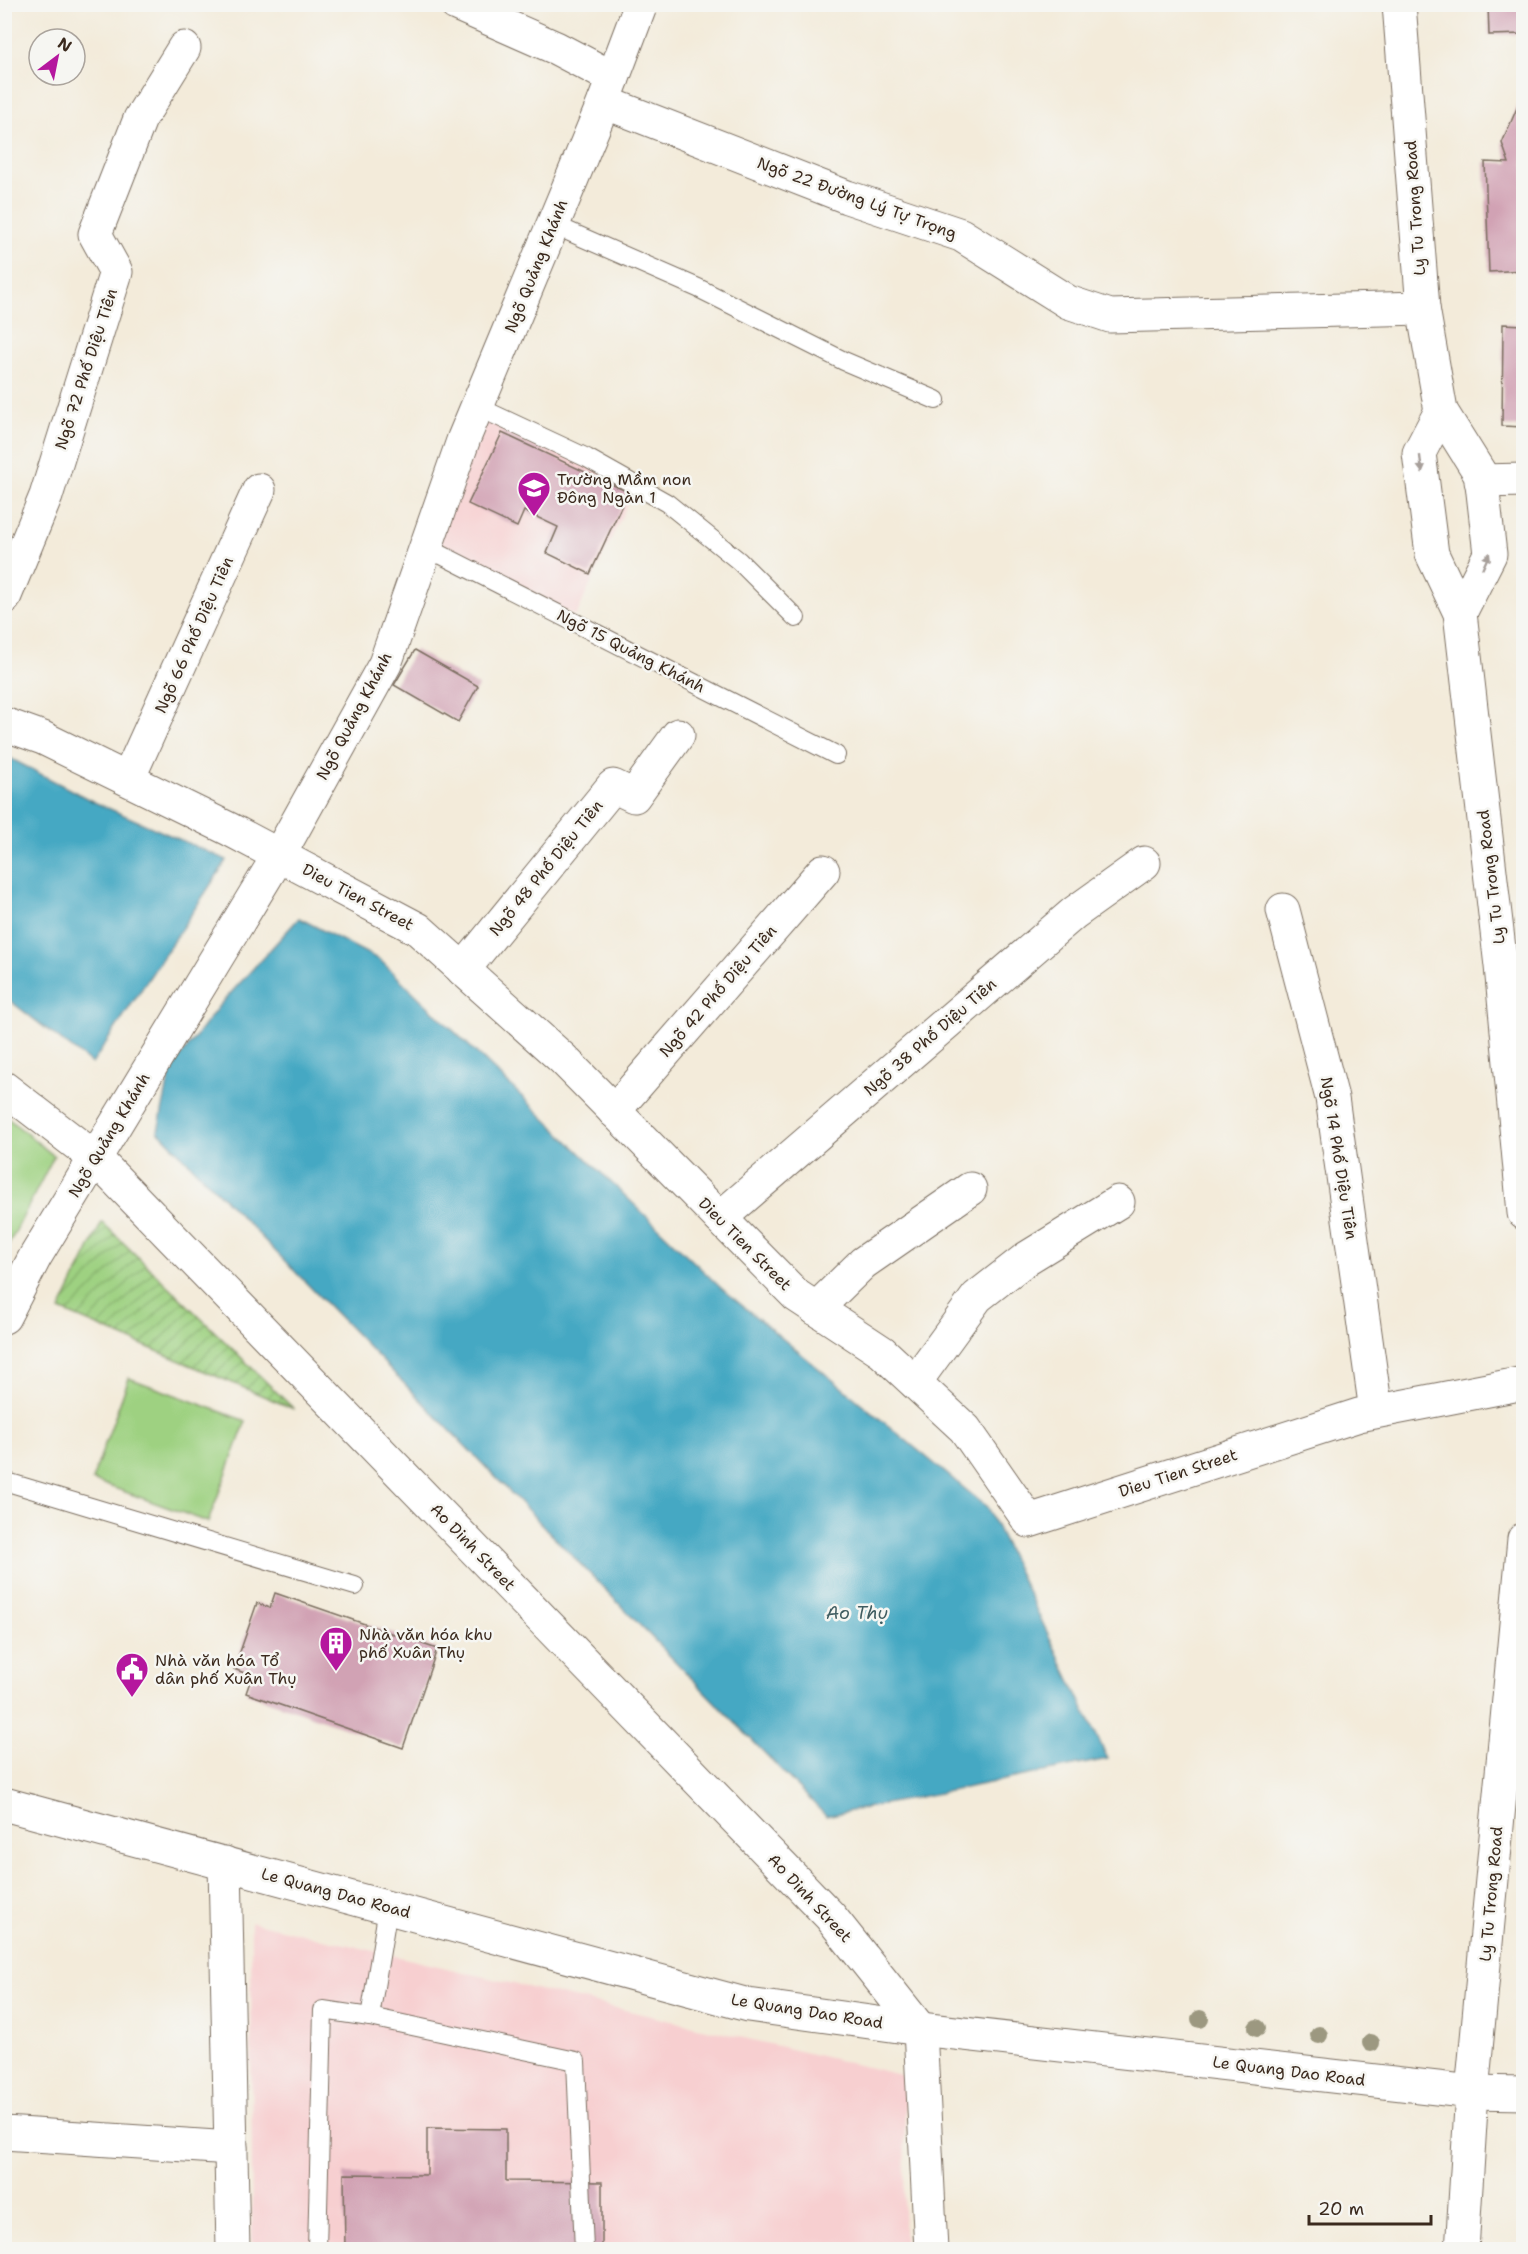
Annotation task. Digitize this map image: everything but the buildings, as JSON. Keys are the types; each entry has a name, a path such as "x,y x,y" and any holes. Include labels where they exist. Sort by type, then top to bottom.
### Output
{"street":[{"name":"Ngõ 22 Đường Lý Tự Trọng","path":"456,4 556,48 609,90 847,197 961,235 1068,302 1110,316 1423,308"},
{"name":"Ngõ Quảng Khánh","path":"4,1317 35,1257 279,855 385,664 464,438 554,225 641,4"},
{"name":"Ly Tu Trong Road","path":"1399,4 1423,308 1441,411 1481,475 1490,554 1460,613"},
{"name":"Ngõ 72 Phố Diệu Tiên","path":"4,598 46,496 116,272 95,234 140,119 184,48"},
{"name":"Ly Tu Trong Road","path":"1441,411 1419,453 1432,554 1460,613 1501,966 1524,1213"},
{"path":"1481,480 1524,480"},
{"name":"Ngõ 66 Phố Diệu Tiên","path":"128,779 259,490"},
{"name":"Dieu Tien Street","path":"4,724 43,738 128,779 279,855 418,929 562,1059 797,1296 882,1352 965,1429 1029,1521 1376,1411 1524,1383"},
{"name":"Ngõ 48 Phố Diệu Tiên","path":"463,970 613,786 634,796 678,735"},
{"name":"Ngõ 38 Phố Diệu Tiên","path":"720,1218 1074,913 1144,863"},
{"name":"Ngõ 42 Phố Diệu Tiên","path":"614,1111 823,871"},
{"name":"Ngõ 14 Phố Diệu Tiên","path":"1283,910 1332,1098 1376,1411"},
{"name":"Ao Dinh Street","path":"4,1088 95,1158 830,1916 920,2029"},
{"path":"816,1309 863,1263 970,1189"},
{"path":"915,1382 977,1297 1027,1258 1118,1202"},
{"name":"Ly Tu Trong Road","path":"1462,2250 1472,2092 1524,1539"},
{"name":"Le Quang Dao Road","path":"4,1804 748,2005 920,2029 1472,2092 1524,2093"},
{"path":"225,1863 233,2250"},
{"path":"920,2029 930,2250"},
{"path":"4,2133 231,2148"}],"lane":[{"path":"554,225 698,288 844,361 936,400"},
{"path":"478,407 587,458 667,503 739,561 796,618"},
{"name":"Ngõ 15 Quảng Khánh","path":"426,548 836,755"},
{"path":"4,1481 355,1586"},
{"path":"370,2018 388,1908"},
{"path":"317,2250 323,2010 576,2061 585,2250"}],"shaded area":[{"name":"Trường Mầm non Đông Ngàn 1","path":"486,415 634,489 576,616 437,545"},
{"path":"251,1922 905,2076 904,2249 252,2249"}],"green space":[{"path":"5,1116 54,1156 5,1252"},
{"path":"102,1222 294,1409 60,1310"},
{"path":"129,1378 246,1421 208,1522 92,1480"}],"water":[{"path":"4,755 94,802 227,860 92,1064 5,997"},
{"name":"Ao Thụ","path":"299,918 380,960 721,1288 987,1507 1108,1759 826,1816 158,1131 171,1069 218,1007"}],"place":[{"name":"Trường Mầm non Đông Ngàn 1","path":"534,517"},
{"name":"Nhà văn hóa khu phố Xuân Thụ","path":"336,1672"},
{"name":"Nhà văn hóa Tổ dân phố Xuân Thụ","path":"132,1698"}]}
